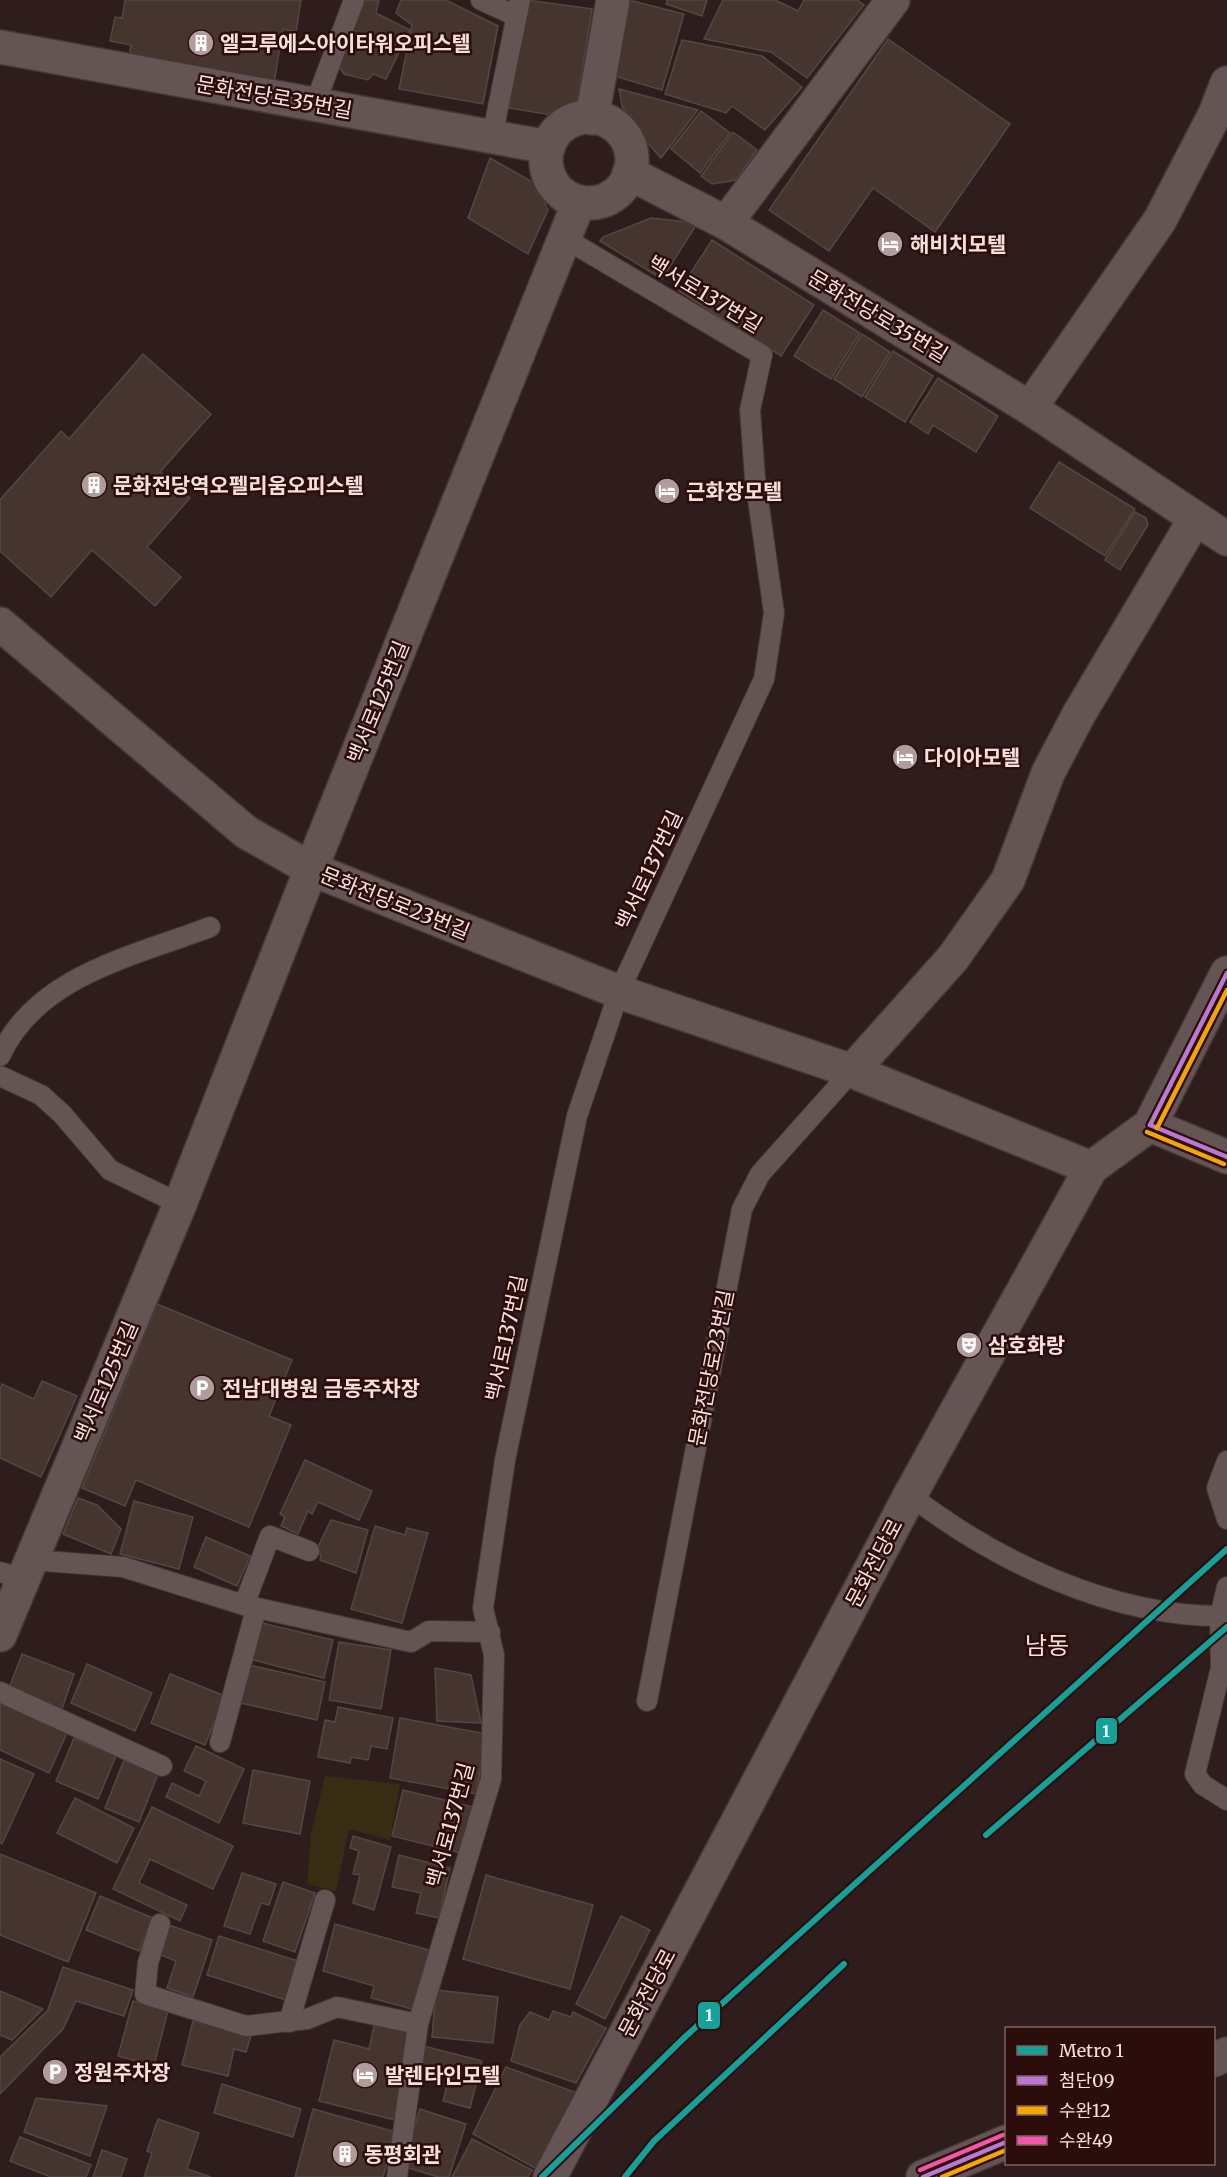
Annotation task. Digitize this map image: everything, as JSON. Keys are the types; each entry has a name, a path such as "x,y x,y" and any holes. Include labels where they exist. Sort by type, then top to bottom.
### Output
{"street":[{"path":"592,118 613,0"},
{"path":"726,223 893,0"},
{"name":"문화전당로35번길","path":"0,47 548,147"},
{"path":"1030,408 1160,220 1227,83"},
{"path":"592,118 609,122 623,134 631,152 629,173 624,184 611,197 594,203 579,202 565,196 552,183 546,166 548,147 556,132 567,123 592,118"},
{"name":"문화전당로35번길","path":"629,173 726,223 1030,408 1227,539"},
{"name":"백서로125번길","path":"0,1635 18,1570 180,1204 310,869 579,202"},
{"name":"문화전당로23번길","path":"852,1071 953,958 1008,880 1048,773 1079,714 1195,519"},
{"name":"문화전당로23번길","path":"0,624 246,832 310,869 619,992 852,1071 1091,1168"},
{"name":"문화전당로","path":"550,2177 910,1495 1091,1168 1150,1125 1227,973"},
{"path":"1150,1125 1227,1157"},
{"path":"930,2176 1005,2142"}],"lane":[{"path":"315,104 354,0"},
{"path":"481,0 518,8 492,137"},
{"name":"백서로137번길","path":"397,2177 417,2024 491,1779 494,1654 483,1608 505,1460 577,1116 619,992 764,679 774,613 755,478 750,410 762,355 564,238"},
{"path":"0,1056 22,1021 38,1004 83,975 210,927"},
{"name":"문화전당로23번길","path":"647,1701 742,1209 760,1174 852,1071"},
{"path":"0,1076 41,1095 62,1114 110,1170 180,1204"},
{"path":"1227,1461 1217,1488 1227,1519"},
{"path":"910,1495 953,1528 1067,1585 1189,1616 1220,1616"},
{"path":"220,1742 250,1607 270,1536 309,1551"},
{"path":"18,1570 123,1568 250,1607 411,1642 429,1630 490,1632"},
{"path":"1227,1587 1220,1616 1221,1668 1195,1774 1203,1785 1227,1800"},
{"path":"0,1692 162,1766"},
{"path":"289,2022 325,1900"},
{"path":"160,1924 148,1963 146,1994 246,2026 308,2019 337,2007 417,2024"}],"shaded area":[{"path":"325,1776 400,1784 390,1840 349,1829 336,1891 307,1884 311,1834"}],"building":[{"name":"엘크루에스아이타워오피스텔","path":"125,0 301,0 296,32 283,29 274,83 129,58 131,45 110,41 115,17 122,18"},
{"path":"360,0 379,0 376,13 410,30 386,79 373,74 368,80 344,74 335,60"},
{"path":"401,0 446,0 498,26 483,104 399,89 412,25 396,13"},
{"path":"526,0 592,9 577,103 551,115 509,108"},
{"path":"629,0 684,14 662,90 614,76"},
{"path":"667,0 707,0 702,16 666,4"},
{"path":"723,0 775,0 798,11 804,0 857,0 864,5 807,78 771,52 704,39"},
{"path":"888,39 1010,124 935,232 873,188 829,251 769,210"},
{"path":"682,40 762,56 802,87 765,130 732,106 726,113 665,94"},
{"path":"619,89 698,110 661,158 636,130 622,106"},
{"path":"701,111 730,133 700,173 671,149"},
{"path":"733,132 757,150 736,180 712,184 701,176"},
{"path":"490,158 536,184 548,210 528,254 468,218"},
{"path":"651,218 688,222 695,227 662,279 600,241 603,237"},
{"path":"712,240 814,305 781,356 679,291"},
{"path":"823,310 860,333 831,379 794,356"},
{"path":"862,334 890,352 862,397 834,379"},
{"path":"893,351 933,376 905,422 865,397"},
{"name":"문화전당역오펠리움오피스텔","path":"143,354 211,414 160,472 190,498 147,547 181,577 155,606 92,550 51,597 0,551 0,500 61,431 69,439"},
{"path":"938,378 998,416 976,452 933,425 928,434 910,422"},
{"path":"1059,462 1135,509 1105,556 1030,508"},
{"path":"1135,512 1146,518 1148,525 1120,570 1105,560"},
{"name":"전남대병원 금동주차장","path":"157,1304 292,1360 269,1416 291,1425 249,1527 136,1480 125,1506 82,1488"},
{"path":"42,1381 77,1396 41,1477 0,1458 0,1389 2,1384 34,1399"},
{"path":"305,1460 372,1491 359,1520 318,1502 312,1514 308,1511 298,1534 281,1526 285,1517 280,1514"},
{"path":"78,1498 97,1505 121,1529 111,1554 63,1534"},
{"path":"134,1501 193,1517 179,1569 120,1554"},
{"path":"331,1520 368,1530 356,1573 320,1560 321,1555 316,1551"},
{"path":"375,1526 405,1535 407,1528 428,1533 402,1623 351,1609"},
{"path":"206,1537 250,1556 237,1586 194,1567"},
{"path":"258,1622 333,1640 324,1678 249,1659"},
{"path":"339,1642 391,1650 381,1709 329,1700"},
{"path":"22,1654 74,1674 62,1709 9,1688"},
{"path":"87,1664 152,1693 135,1731 71,1703"},
{"path":"249,1665 325,1682 317,1720 240,1703"},
{"path":"435,1668 471,1675 481,1723 437,1721"},
{"path":"170,1674 225,1696 205,1745 151,1723"},
{"path":"0,1702 67,1733 49,1773 0,1750"},
{"path":"338,1707 393,1718 387,1749 371,1746 368,1760 351,1757 350,1763 318,1757 325,1720 335,1722"},
{"path":"400,1718 487,1734 476,1794 390,1778"},
{"path":"74,1738 116,1756 98,1799 56,1781"},
{"path":"196,1746 244,1769 219,1823 166,1797 172,1783 199,1796 206,1781 184,1771"},
{"path":"0,1759 34,1774 2,1844 0,1843"},
{"path":"124,1760 158,1774 139,1822 105,1808"},
{"path":"253,1770 310,1781 300,1834 243,1823"},
{"path":"403,1790 473,1807 461,1853 392,1836"},
{"path":"75,1798 134,1828 117,1863 57,1833"},
{"path":"152,1807 233,1846 213,1889 150,1859 139,1883 187,1905 180,1921 113,1889"},
{"path":"353,1836 391,1847 374,1910 353,1903 360,1875 353,1874 359,1851 350,1848"},
{"path":"0,1854 96,1893 68,1962 0,1935"},
{"path":"399,1855 450,1868 439,1918 416,1913 421,1893 392,1887"},
{"path":"242,1873 276,1884 269,1905 261,1903 250,1934 224,1926"},
{"path":"486,1875 593,1905 570,1989 463,1959"},
{"path":"283,1882 315,1893 295,1952 263,1941"},
{"path":"100,1896 153,1918 139,1951 86,1930"},
{"path":"621,1916 650,1930 605,2019 576,2004"},
{"path":"166,1924 212,1940 193,1997 167,1988 176,1961 156,1953"},
{"path":"335,1924 429,1950 412,2009 371,1998 374,1986 323,1971"},
{"path":"219,1936 298,1961 286,2000 207,1975"},
{"path":"63,1967 133,1990 124,2016 76,2001 63,2029 0,2094 0,2057 48,2010"},
{"path":"436,1990 498,1997 493,2043 432,2037"},
{"path":"0,1991 43,2009 12,2040 0,2035"},
{"path":"133,2001 168,2011 154,2065 118,2056"},
{"path":"553,2011 571,2017 573,2012 606,2028 576,2083 511,2061 520,2025 530,2012 549,2020"},
{"path":"193,2021 251,2035 246,2052 234,2049 228,2076 182,2065"},
{"name":"발렌타인모텔","path":"375,2021 416,2031 395,2120 319,2101 334,2040 369,2049"},
{"path":"424,2046 482,2061 470,2108 443,2101 450,2073 419,2065"},
{"path":"506,2067 577,2093 535,2168 473,2134"},
{"path":"222,2084 301,2109 293,2137 214,2113"},
{"path":"36,2098 107,2106 90,2156 24,2132"},
{"name":"동평회관","path":"313,2109 396,2132 383,2177 295,2177"},
{"path":"420,2109 466,2124 449,2177 438,2177 402,2166"},
{"path":"158,2119 199,2133 187,2169 211,2177 144,2177 152,2153 147,2151"},
{"path":"20,2137 91,2165 86,2177 51,2177 10,2161"},
{"path":"472,2139 532,2170 528,2177 452,2177"},
{"path":"102,2150 127,2159 121,2177 93,2177"}],"metro line":[{"name":"1","path":"542,2177 686,2036 1227,1549"},
{"name":"1","path":"986,1835 1227,1627"},
{"name":"1","path":"625,2177 654,2141 844,1964"}],"transit line":[{"name":"첨단09","path":"1150,1125 1227,973"},
{"name":"수완12","path":"1157,1128 1227,990"},
{"name":"첨단09","path":"1150,1125 1227,1157"},
{"name":"수완12","path":"1147,1132 1224,1164"},
{"name":"수완49","path":"920,2170 1003,2135"},
{"name":"첨단09","path":"923,2177 1005,2142"},
{"name":"수완12","path":"942,2177 1005,2150"}],"place":[{"name":"엘크루에스아이타워오피스텔","path":"201,43"},
{"name":"해비치모텔","path":"890,244"},
{"name":"문화전당역오펠리움오피스텔","path":"94,485"},
{"name":"근화장모텔","path":"667,491"},
{"name":"다이아모텔","path":"905,757"},
{"name":"삼호화랑","path":"969,1345"},
{"name":"전남대병원 금동주차장","path":"202,1388"},
{"name":"정원주차장","path":"55,2072"},
{"name":"발렌타인모텔","path":"365,2075"},
{"name":"동평회관","path":"345,2154"}],"district":[{"name":"남동","path":"1047,1645"}]}
